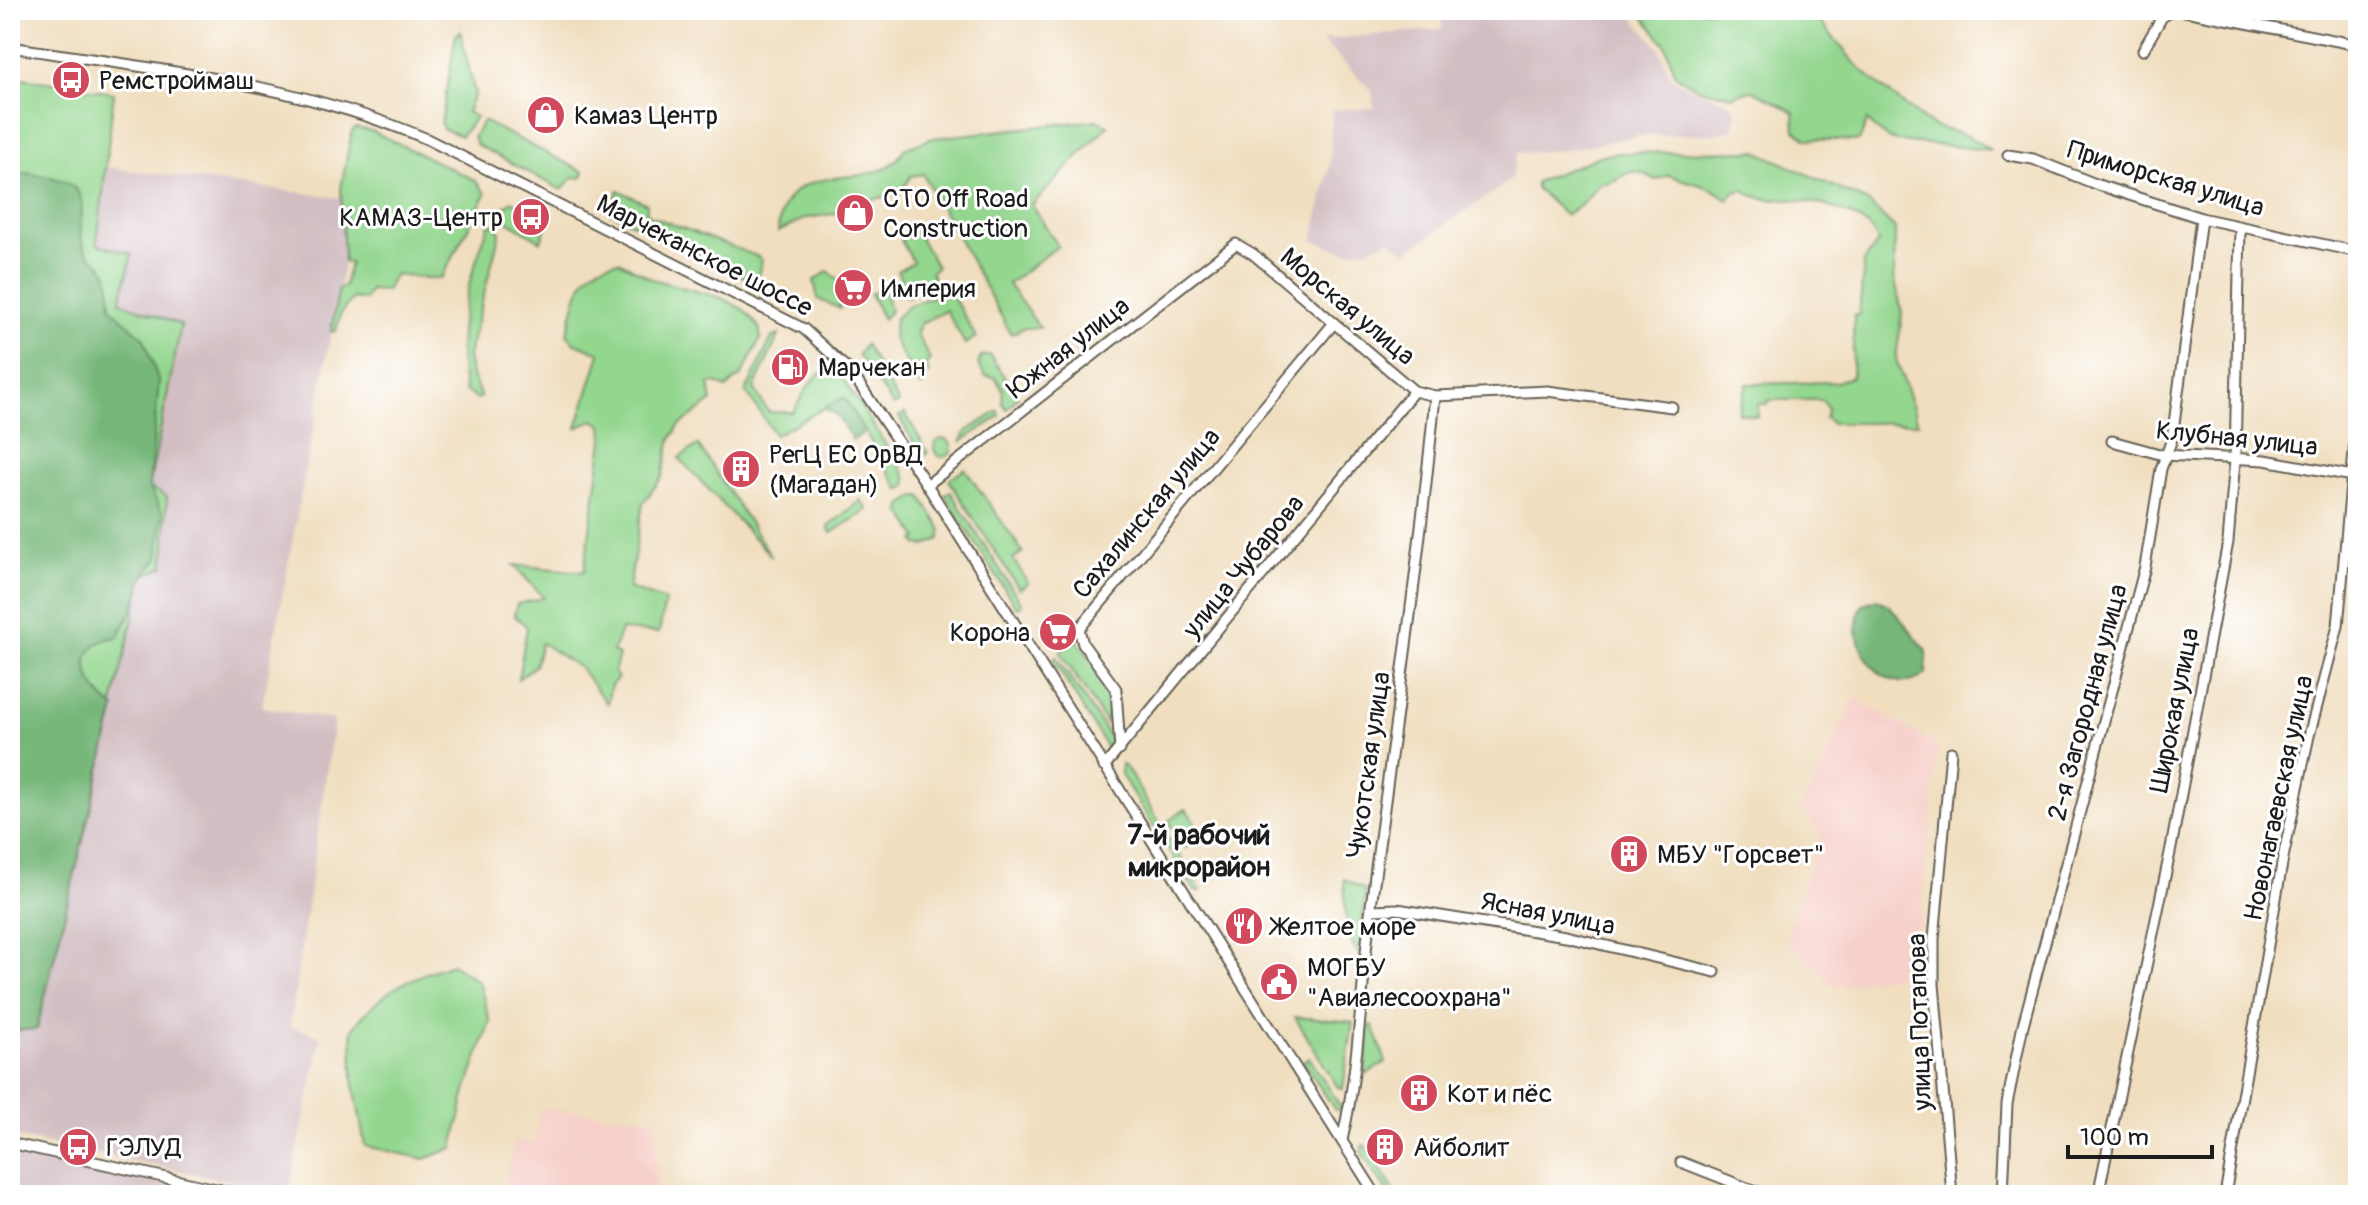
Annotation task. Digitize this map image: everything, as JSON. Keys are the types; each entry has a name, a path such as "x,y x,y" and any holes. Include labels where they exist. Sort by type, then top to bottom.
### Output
{"street":[{"path":"2143,50 2162,17 2170,10"},
{"path":"2180,10 2358,45"},
{"name":"Марчеканское шоссе","path":"10,47 310,97 427,139 804,329 851,372 927,485 1376,1195"},
{"name":"Приморская улица","path":"2008,155 2033,159 2098,185 2201,218 2358,252"},
{"name":"2-я Загородная улица","path":"2003,1195 2007,1104 2023,1025 2145,567 2161,469 2168,456 2186,348 2201,218"},
{"name":"Широкая улица","path":"2098,1195 2171,848 2228,542 2235,460 2240,227"},
{"name":"Южная улица","path":"927,485 1236,244"},
{"name":"Морская улица","path":"1236,244 1253,254 1414,391 1435,396 1547,391 1672,407"},
{"name":"Сахалинская улица","path":"1120,750 1116,689 1083,644 1079,629 1334,323"},
{"name":"Новонагаевская улица","path":"2225,1195 2283,858 2309,736 2333,653 2355,476 2358,371"},
{"name":"улица Чубарова","path":"1104,767 1414,391"},
{"name":"Чукотская улица","path":"1342,1140 1351,1094 1371,910 1414,594 1435,396"},
{"name":"Клубная улица","path":"2112,441 2168,456 2311,466 2355,476"},
{"name":"улица Потапова","path":"1951,752 1934,939 1934,984 1952,1195"},
{"name":"Ясная улица","path":"1371,910 1397,909 1566,936 1715,972"},
{"path":"10,1143 243,1195"},
{"path":"1681,1162 1765,1195"}],"shaded area":[{"path":"1450,10 1627,10 1658,47 1671,77 1730,103 1737,113 1733,130 1715,134 1639,136 1565,150 1517,153 1511,180 1405,252 1389,239 1368,250 1343,251 1313,240 1330,163 1332,110 1374,108 1372,91 1321,40 1442,29 1441,16 1450,15"},
{"path":"105,167 341,198 345,255 262,707 334,720 290,1026 321,1037 289,1193 10,1136 10,1031 37,1029 143,575 149,487 181,325 120,302 132,254 97,244"},
{"path":"1855,698 1938,746 1915,972 1834,986 1786,940 1820,836 1802,807"},
{"path":"541,1108 656,1119 657,1195 502,1195 515,1141 536,1144"},
{"path":"10,1152 214,1195 10,1195"}],"green space":[{"path":"1638,10 1810,10 1859,68 1895,98 1933,126 1967,136 1991,150 1897,141 1887,138 1867,121 1859,141 1807,139 1795,130 1794,112 1753,90 1732,96 1700,89 1676,76 1665,44"},
{"path":"460,31 475,94 467,112 476,117 461,136 443,129 441,124 456,34"},
{"path":"10,76 114,93 97,244 132,254 120,302 181,325 149,487 167,497 164,566 143,576 37,1029 10,1031"},
{"path":"1096,120 1108,125 1032,205 1058,246 1008,284 1040,328 1023,328 1011,334 923,174 911,176 901,193 840,207 841,213 806,218 778,232 784,206 797,190 814,182 875,172 892,164 904,149 933,138"},
{"path":"483,121 584,172 581,178 573,177 562,190 477,145 473,137"},
{"path":"356,128 372,131 475,180 486,194 442,277 429,279 394,275 386,291 370,290 365,300 353,298 341,313 336,331 331,332 339,288 344,287 350,263 344,262 341,188 352,131"},
{"path":"1756,151 1868,202 1895,229 1894,276 1902,313 1896,359 1918,423 1832,423 1825,418 1828,408 1822,400 1768,400 1767,404 1758,404 1758,417 1738,413 1747,384 1836,382 1852,377 1854,315 1859,315 1864,262 1878,242 1874,233 1856,218 1820,204 1763,198 1744,190 1734,192 1728,200 1715,191 1668,175 1656,180 1637,172 1599,184 1580,206 1565,215 1536,188 1536,182 1602,155"},
{"path":"24,173 61,180 76,190 81,197 82,239 87,252 106,271 112,309 144,338 159,382 149,487 163,514 158,558 144,575 132,611 118,637 103,641 93,648 88,657 90,678 96,689 115,708 37,1029 10,1031 10,174"},
{"path":"618,190 647,204 647,213 651,216 759,257 762,260 756,283 609,212"},
{"path":"512,201 548,222 541,241 501,217 498,212"},
{"path":"494,224 500,232 468,356 481,397 477,399 465,391 461,369 461,327 475,266 489,225"},
{"path":"916,231 937,267 931,271 935,282 905,299 909,294 897,271 913,262 901,240"},
{"path":"619,261 652,279 722,298 744,310 759,327 761,338 742,375 726,388 716,383 709,384 712,401 679,426 671,439 662,477 643,503 629,588 665,601 659,633 621,630 613,652 619,655 614,672 618,678 611,685 607,704 580,668 541,643 535,666 518,679 527,627 514,615 517,604 544,598 514,565 584,572 604,433 601,424 593,420 577,428 600,353 573,342 567,333 577,296 587,276 605,264"},
{"path":"828,271 839,281 849,300 839,306 840,309 818,299 814,281"},
{"path":"885,289 890,311 883,319 870,294"},
{"path":"949,290 976,337 965,344 946,310 920,324 917,334 930,359 926,365 929,373 921,387 893,339 895,318 908,306"},
{"path":"779,335 754,388 768,412 793,412 815,378 828,369 836,368 906,476 907,486 900,490 844,397 775,435 746,392 772,337"},
{"path":"865,344 899,403 894,406 858,355"},
{"path":"990,355 1018,397 1007,409 1002,403 1003,390 995,377 985,376 978,364 981,356"},
{"path":"844,397 865,432 853,440 836,415 824,408"},
{"path":"998,411 1000,416 962,441 966,432"},
{"path":"905,413 928,453 922,456 899,417"},
{"path":"943,439 952,448 943,457 934,448"},
{"path":"698,445 772,557 679,458"},
{"path":"965,469 1023,552 1013,559 1028,583 1019,589 949,480"},
{"path":"950,491 1021,606 1016,607 945,495"},
{"path":"921,496 942,530 940,539 925,546 915,541 918,538 901,511 902,505"},
{"path":"861,500 868,510 831,533 828,527"},
{"path":"1877,599 1890,606 1927,651 1926,674 1911,681 1896,681 1871,664 1858,635 1858,619 1863,604"},
{"path":"1077,640 1112,691 1106,723 1060,652"},
{"path":"1056,657 1112,740 1113,750 1107,748 1053,660"},
{"path":"1121,764 1127,769 1201,891 1195,891 1121,775"},
{"path":"1186,809 1204,836 1185,848 1168,821"},
{"path":"1344,879 1364,889 1365,894 1359,956 1347,933"},
{"path":"452,964 479,982 490,1021 466,1091 453,1148 425,1159 365,1146 353,1080 352,1029 385,995 420,976"},
{"path":"1295,1017 1353,1022 1343,1089 1337,1086"},
{"path":"1370,1025 1373,1025 1386,1062 1365,1075"},
{"path":"1309,1057 1342,1109 1335,1110 1303,1061"},
{"path":"1363,1145 1397,1195 1389,1195 1361,1151"}],"place":[{"name":"Ремстроймаш","path":"71,80"},
{"name":"Камаз Центр","path":"546,115"},
{"name":"СТО Off Road Construction","path":"855,213"},
{"name":"КАМАЗ-Центр","path":"531,217"},
{"name":"Империя","path":"853,288"},
{"name":"Марчекан","path":"790,367"},
{"name":"РегЦ ЕС ОрВД (Магадан)","path":"741,469"},
{"name":"Корона","path":"1058,632"},
{"name":"МБУ \"Горсвет\"","path":"1629,854"},
{"name":"Желтое море","path":"1244,926"},
{"name":"МОГБУ \"Авиалесоохрана\"","path":"1279,982"},
{"name":"Кот и пёс","path":"1419,1093"},
{"name":"ГЭЛУД","path":"78,1147"},
{"name":"Айболит","path":"1385,1147"}],"district":[{"name":"7-й рабочий микрорайон","path":"1199,850"}]}
